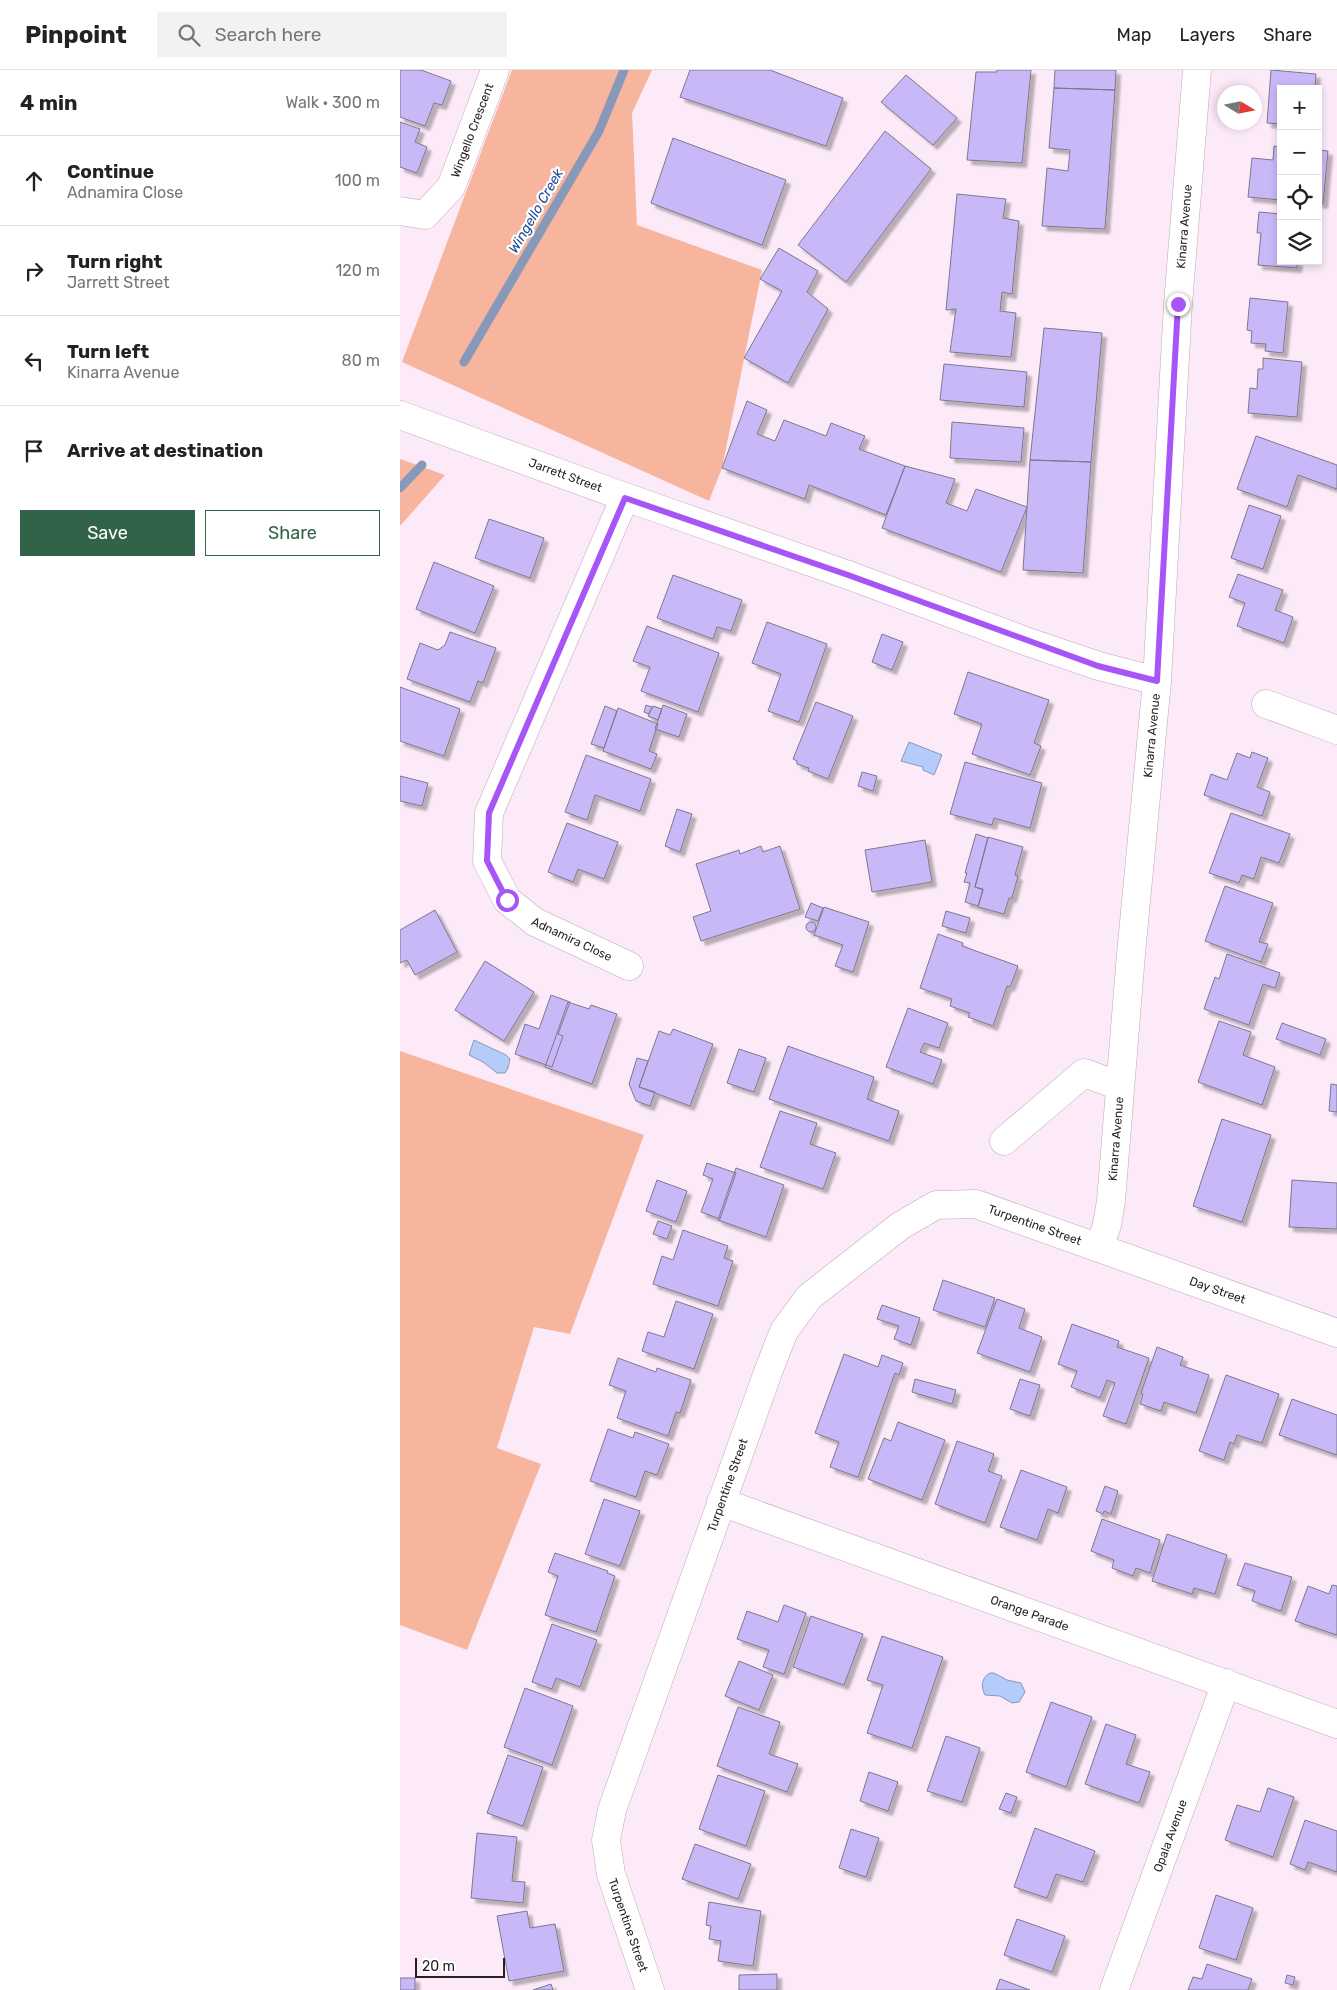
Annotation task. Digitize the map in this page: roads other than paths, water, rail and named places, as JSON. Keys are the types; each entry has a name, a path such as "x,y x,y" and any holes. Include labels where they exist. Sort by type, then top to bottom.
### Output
{"street":[{"name":"Wingello Crescent","path":"400,211 425,215 451,187 495,70"},
{"name":"Kinarra Avenue","path":"1099,1248 1107,1225 1111,1200 1157,681 1178,304 1197,70"},
{"name":"Jarrett Street","path":"400,415 625,498 848,575 1063,654 1098,666 1157,681"},
{"name":"Adnamira Close","path":"625,498 489,813 487,861 507,900 535,922 629,966"},
{"path":"1266,704 1337,730"},
{"path":"1004,1141 1084,1073 1120,1086"},
{"name":"Turpentine Street","path":"650,1990 611,1874 606,1840 612,1810 721,1502 784,1331 809,1297 900,1226 936,1205 976,1204 1099,1248"},
{"name":"Day Street","path":"1099,1248 1337,1333"},
{"name":"Orange Parade","path":"721,1502 1337,1724"},
{"name":"Opala Avenue","path":"1114,1990 1226,1684"}],"water":[{"path":"909,742 942,755 934,775 923,770 923,767 901,761"},
{"path":"474,1040 506,1055 510,1059 505,1073 497,1073 483,1062 469,1055"},
{"path":"990,1673 1021,1683 1025,1692 1019,1702 1012,1703 1000,1696 985,1695 983,1683 985,1677"}],"waterway":[{"name":"Wingello Creek","path":"464,362 599,131 624,70"},
{"name":"Wingello Creek","path":"400,488 422,465"}]}
